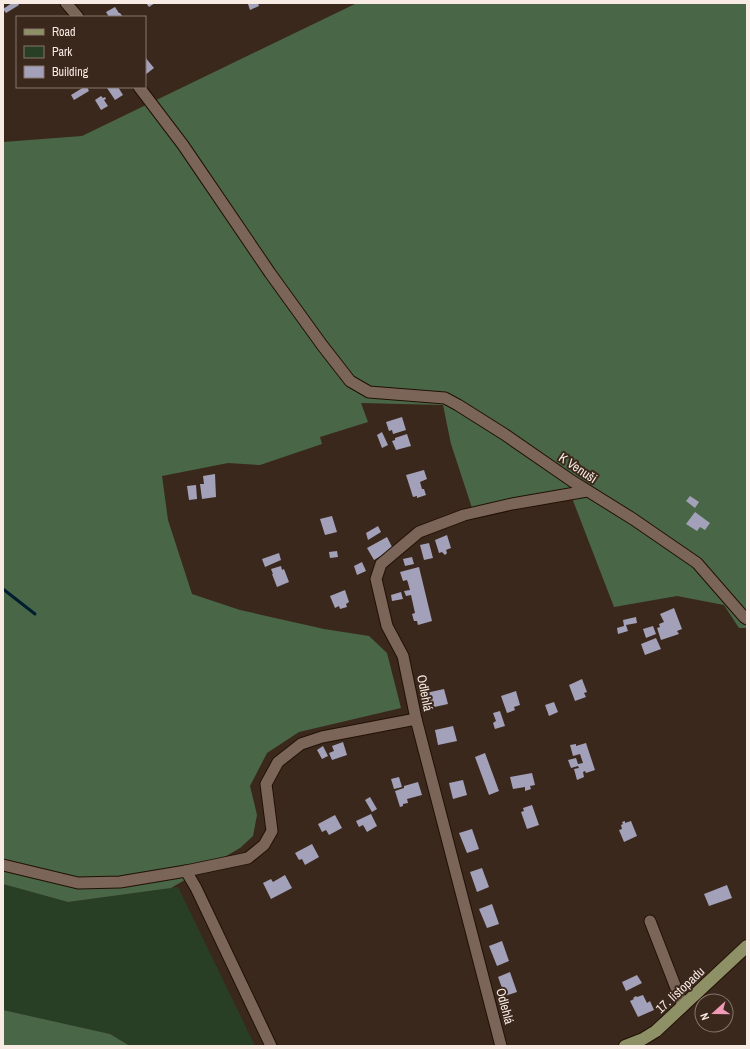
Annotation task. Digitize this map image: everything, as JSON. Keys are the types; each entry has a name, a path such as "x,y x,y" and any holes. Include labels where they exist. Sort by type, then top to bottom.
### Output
{"main road":[{"name":"17. listopadu","path":"625,1046 643,1039 656,1031 747,946"}],"street":[{"path":"66,3 77,16"},
{"name":"K Venuši","path":"139,88 183,145 270,273 350,381 369,392 445,398 458,404 697,563 747,619"},
{"name":"Odlehlá","path":"501,1046 416,719 403,656 388,626 376,579 381,564 419,532 464,515 512,504 587,491"},
{"path":"3,865 78,883 120,882 186,871 248,858 264,845 272,831 266,784 278,762 301,744 322,737 416,719"},
{"path":"186,871 196,888 271,1046"},
{"path":"650,921 683,1006"}],"green space":[{"path":"357,3 747,3 747,628 739,628 724,605 677,596 614,607 572,498 474,514 451,444 443,405 361,403 368,422 320,437 322,444 260,465 228,463 162,476 168,520 192,594 240,610 324,629 369,636 387,653 401,708 299,732 267,753 250,786 257,815 253,836 240,848 171,888 68,902 3,884 3,142 82,136"},
{"path":"3,884 68,902 178,887 255,1046 130,1046 110,1034 3,1010"},
{"path":"3,1010 110,1034 130,1046 3,1046"}],"building":[{"path":"12,3 18,3 19,5 6,13 3,9"},
{"path":"146,3 155,3 149,7"},
{"path":"249,3 258,3 259,6 250,10"},
{"path":"115,7 122,16 108,16 106,12"},
{"path":"146,58 154,68 146,74"},
{"path":"82,88 88,88 89,91 74,100 71,95"},
{"path":"107,88 119,88 123,95 115,100"},
{"path":"101,96 103,98 105,97 106,99 104,100 108,106 101,110 95,100"},
{"path":"402,417 406,430 393,434 392,430 389,431 386,422"},
{"path":"382,432 388,445 382,448 377,435"},
{"path":"407,434 411,446 396,450 392,441 395,440 395,438"},
{"path":"424,470 427,479 420,482 426,495 417,498 417,496 413,497 406,475"},
{"path":"215,474 216,497 202,499 200,484 204,484 203,476"},
{"path":"196,485 197,499 189,500 187,486"},
{"path":"690,496 699,502 695,508 686,501"},
{"path":"695,512 710,523 705,530 700,527 697,531 686,524"},
{"path":"332,516 337,532 325,535 320,519"},
{"path":"378,526 381,532 368,540 366,533"},
{"path":"447,535 451,548 446,550 447,553 445,555 442,552 439,553 435,540"},
{"path":"387,537 393,549 374,560 367,548"},
{"path":"429,543 433,558 424,560 420,545"},
{"path":"337,551 338,557 330,558 329,552"},
{"path":"279,553 281,560 265,567 262,559"},
{"path":"412,557 414,564 405,566 403,559"},
{"path":"362,562 366,571 357,575 354,566"},
{"path":"281,566 282,570 284,569 289,582 277,587 271,569"},
{"path":"419,567 432,621 418,625 417,621 414,621 412,614 415,613 411,595 406,596 404,591 410,590 407,580 403,581 400,572"},
{"path":"345,590 349,602 346,604 347,607 340,609 339,606 335,608 330,596"},
{"path":"401,592 403,599 392,601 391,595"},
{"path":"674,608 682,629 677,631 679,634 661,640 657,628 660,627 659,624 664,622 660,614"},
{"path":"636,617 637,623 626,625 628,631 618,634 617,628 624,626 623,620"},
{"path":"653,626 656,634 646,638 643,629"},
{"path":"656,638 661,649 645,655 641,644"},
{"path":"582,679 587,692 584,693 586,697 575,701 569,685"},
{"path":"444,689 448,704 430,708 426,693"},
{"path":"516,691 520,705 514,707 515,710 507,713 501,696"},
{"path":"554,702 558,712 549,716 545,705"},
{"path":"500,711 505,726 495,729 493,723 496,721 493,713"},
{"path":"453,726 457,741 438,745 435,730"},
{"path":"343,742 347,755 332,760 329,753 334,751 332,746"},
{"path":"586,743 595,770 586,773 585,771 583,772 584,777 577,780 574,769 579,768 578,766 571,768 568,760 576,758 578,764 583,763 580,754 573,756 570,745 576,744 576,746"},
{"path":"323,746 328,756 322,759 317,750"},
{"path":"485,753 499,791 489,795 475,757"},
{"path":"532,773 535,785 530,786 531,789 525,791 525,787 513,789 510,777"},
{"path":"399,777 402,787 394,789 391,779"},
{"path":"463,780 467,795 453,799 449,783"},
{"path":"418,782 422,795 407,799 408,803 403,804 403,806 400,807 395,791 404,788 404,786"},
{"path":"370,797 377,809 372,812 365,800"},
{"path":"532,805 539,825 527,829 521,812 524,811 523,808"},
{"path":"371,814 377,826 367,832 363,825 359,827 356,821"},
{"path":"335,815 342,828 329,835 326,830 322,832 318,824"},
{"path":"625,821 625,823 631,821 637,836 624,842 619,830 622,829 622,822"},
{"path":"472,829 479,849 467,853 459,833"},
{"path":"312,844 319,857 305,865 302,859 299,860 295,853"},
{"path":"482,868 489,887 477,892 470,872"},
{"path":"285,875 292,888 271,899 263,883 271,879 273,882"},
{"path":"727,885 732,898 709,906 704,894"},
{"path":"492,904 499,924 487,928 479,909"},
{"path":"502,941 509,961 497,966 489,946"},
{"path":"510,972 517,992 505,996 498,977"},
{"path":"637,975 642,983 626,991 622,982"},
{"path":"643,995 647,1003 650,1001 654,1010 638,1017 630,1001 636,996"}],"waterway":[{"path":"3,589 35,614"}]}
